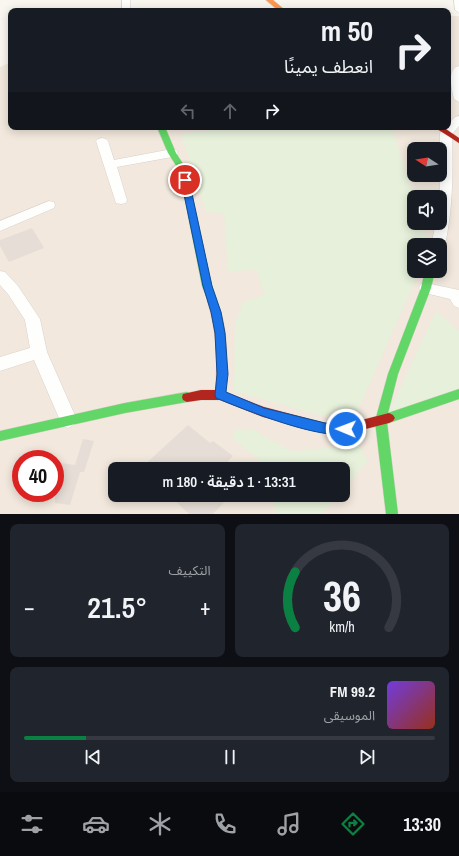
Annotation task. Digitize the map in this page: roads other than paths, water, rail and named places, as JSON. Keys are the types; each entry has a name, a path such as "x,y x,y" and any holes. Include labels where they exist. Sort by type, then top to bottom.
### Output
{"street":[{"path":"269,0 279,8"},
{"path":"458,0 459,10"},
{"path":"459,69 455,80 459,98"},
{"path":"162,130 172,153 183,170 207,286 216,312 223,374 220,395"},
{"path":"442,130 459,141"},
{"path":"439,238 447,187 442,130"},
{"path":"102,141 121,200"},
{"path":"110,165 172,153"},
{"path":"0,226 49,205"},
{"path":"0,276 13,290 32,319 39,352 68,420"},
{"path":"392,514 381,421 393,374 426,288 428,278"},
{"path":"426,288 458,297"},
{"path":"0,364 39,352"},
{"path":"0,436 68,420 201,395 220,395 263,412 325,428 346,429 381,421 459,394"}]}
